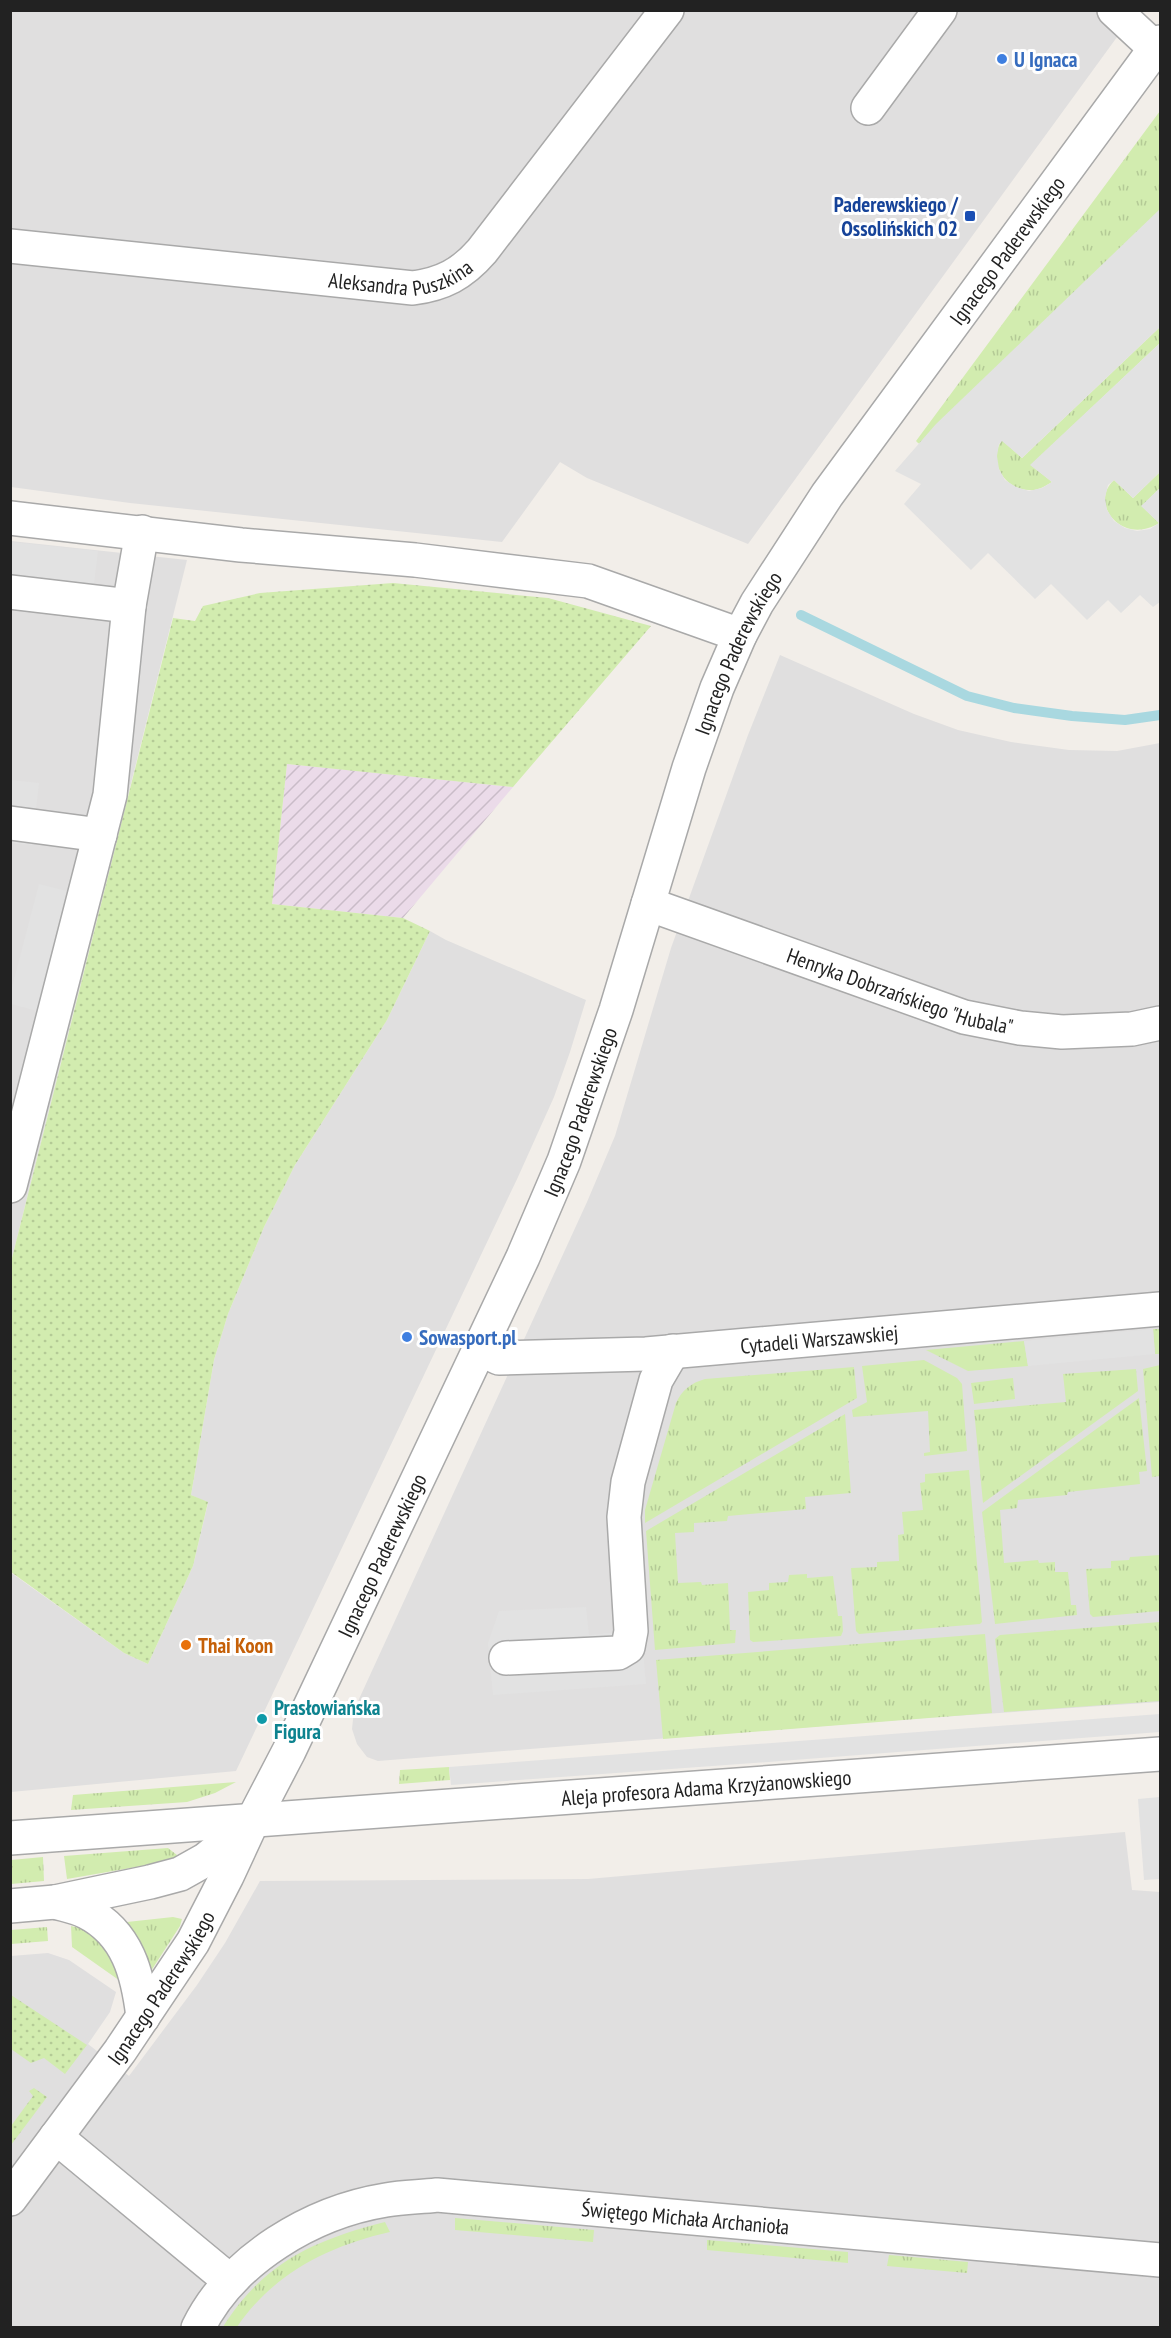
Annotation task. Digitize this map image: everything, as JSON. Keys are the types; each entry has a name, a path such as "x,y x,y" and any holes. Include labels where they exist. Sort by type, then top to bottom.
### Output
{"street":[{"name":"Aleksandra Puszkina","path":"10,246 413,288 444,282 459,274 482,250 667,10"},
{"path":"868,108 940,10"},
{"path":"1114,10 1158,46"},
{"name":"Ignacego Paderewskiego","path":"10,2199 143,2017 193,1942 289,1750 480,1349 523,1257 575,1132 616,1010 689,768 717,688 740,635 762,593 827,495 1158,46"},
{"path":"10,518 241,545 415,560 588,581 740,635"},
{"path":"10,1186 110,795 129,606 142,532"},
{"path":"10,592 129,606"},
{"path":"10,823 100,835"},
{"name":"Henryka Dobrzańskiego \"Hubala\"","path":"648,904 964,1017 1043,1032 1132,1029 1161,1023"},
{"name":"Cytadeli Warszawskiej","path":"480,1349 499,1358 674,1351 1161,1309"},
{"path":"507,1658 618,1653 628,1647 631,1631 624,1517 628,1482 656,1380 674,1351"},
{"name":"Aleja profesora Adama Krzyżanowskiego","path":"10,1838 1161,1754"},
{"path":"10,1906 55,1902 180,1874 205,1860 252,1822"},
{"path":"55,1902 84,1911 98,1919 120,1940 135,1970 143,2017"},
{"path":"56,2137 230,2281"},
{"name":"Świętego Michała Archanioła","path":"198,2328 230,2281 271,2247 321,2220 347,2210 386,2199 437,2195 1161,2260"}],"shaded area":[{"path":"11,11 1136,11 748,544 587,478 560,462 502,542 130,503 11,487"},
{"path":"1160,209 1160,327 1022,458 1002,441 999,444 997,456 999,469 1005,480 1029,491 1042,488 1052,482 1030,465 1160,343 1160,472 1133,498 1114,480 1108,485 1105,498 1107,510 1114,521 1125,528 1137,531 1150,529 1159,523 1141,506 1160,488 1160,602 1153,607 1140,595 1121,613 1108,600 1087,620 1051,584 1035,599 988,553 971,570 904,504 921,484 895,471 936,424"},
{"path":"11,541 187,560 11,1262"},
{"path":"11,542 98,551 90,616 11,608"},
{"path":"780,655 914,714 958,730 1011,742 1069,750 1117,751 1160,743 1160,1702 924,1718 378,1761 367,1757 357,1744 352,1729 354,1710 587,1202 615,1136 671,948 748,735"},
{"path":"287,764 513,787 403,918 272,904"},
{"path":"11,780 39,783 32,845 11,843"},
{"path":"39,884 67,891 37,1011 11,1004 10,995"},
{"path":"430,931 586,1000 554,1097 518,1177 236,1771 11,1792 10,1572 124,1653 148,1664 193,1566 208,1503 191,1495 214,1360 228,1314 264,1227 295,1165 387,1020"},
{"path":"1153,1329 1155,1354 1028,1366 1024,1341"},
{"path":"586,1607 589,1635 641,1630 646,1684 493,1695 488,1643 499,1611"},
{"path":"1160,1714 1160,1732 781,1761 451,1785 449,1767"},
{"path":"1160,1797 1160,1879 1144,1880 1138,1799"},
{"path":"1125,1832 1132,1890 1160,1892 1160,2327 11,2328 11,1956 48,1953 69,1960 116,1992 110,2012 88,2044 129,2076 197,1985 225,1943 260,1881 588,1879"}],"green space":[{"path":"1160,111 1160,210 936,453 918,443 916,441"},
{"path":"1160,327 1160,343 1031,465 1052,482 1038,489 1029,490 1020,489 1006,480 1001,473 997,457 1002,440 1022,458"},
{"path":"1160,472 1160,488 1142,506 1159,523 1146,529 1133,529 1122,526 1113,519 1107,510 1105,500 1107,490 1114,480 1133,498"},
{"path":"393,583 548,598 651,626 513,787 287,764 272,904 403,918 430,931 387,1020 295,1165 264,1227 228,1314 214,1360 191,1495 208,1502 193,1566 148,1664 124,1653 11,1572 11,1262 173,618 195,621 203,606 260,593"},
{"path":"1153,1329 1160,1329 1160,1354 1155,1354"},
{"path":"1024,1341 1028,1366 968,1371 926,1350"},
{"path":"924,1360 957,1378 962,1384 967,1451 924,1456 924,1453 930,1452 928,1411 853,1417 852,1410 867,1402 862,1366"},
{"path":"1160,1365 1160,1476 1152,1477 1143,1369"},
{"path":"854,1367 857,1398 645,1523 645,1510 676,1403 688,1388 705,1379"},
{"path":"1136,1369 1138,1391 983,1503 974,1410 1066,1402 1063,1374"},
{"path":"1013,1378 1015,1399 974,1404 971,1383"},
{"path":"1139,1398 1147,1471 1139,1472 1140,1484 1018,1500 1017,1508 1000,1510 1004,1563 1038,1560 1039,1563 1055,1562 1055,1572 1068,1572 1071,1605 1076,1605 1077,1615 995,1624 982,1512"},
{"path":"845,1414 851,1493 805,1497 806,1509 728,1516 727,1521 694,1523 694,1532 675,1533 678,1583 701,1582 702,1585 728,1583 730,1630 736,1630 735,1643 655,1650 646,1531"},
{"path":"969,1470 982,1622 859,1634 856,1631 851,1568 877,1567 877,1562 899,1561 898,1535 904,1534 902,1512 923,1510 920,1483 925,1482 925,1474"},
{"path":"1160,1555 1160,1611 1093,1617 1090,1614 1086,1569 1111,1568 1111,1561"},
{"path":"807,1574 807,1578 833,1576 838,1616 842,1616 841,1636 753,1642 750,1640 748,1592 769,1590 769,1583 788,1582 789,1575"},
{"path":"1160,1622 1160,1701 1004,1712 995,1639 1000,1635"},
{"path":"985,1634 992,1713 663,1739 656,1660"},
{"path":"449,1767 450,1780 399,1784 400,1770"},
{"path":"236,1782 215,1793 187,1802 71,1810 73,1795"},
{"path":"168,1848 177,1855 171,1861 67,1879 64,1856"},
{"path":"43,1857 44,1881 11,1884 11,1860"},
{"path":"173,1917 182,1919 180,1926 151,1971 127,1922"},
{"path":"71,1926 82,1929 98,1940 109,1955 123,1983 72,1947"},
{"path":"47,1927 48,1941 11,1944 11,1930"},
{"path":"11,1995 87,2045 65,2074 44,2058 31,2063 11,2049"},
{"path":"34,2088 47,2097 11,2145 11,2126 33,2096 29,2091"},
{"path":"455,2218 594,2230 593,2242 455,2230"},
{"path":"385,2222 390,2232 345,2245 304,2265 267,2292 237,2327 223,2327 255,2286 292,2257 335,2237"},
{"path":"707,2240 848,2252 848,2263 707,2250"},
{"path":"889,2255 968,2262 967,2273 887,2266"}],"waterway":[{"path":"801,615 967,696 1014,708 1072,716 1125,720 1160,715"}],"place":[{"name":"U Ignaca","path":"1002,59"},
{"name":"Paderewskiego / Ossolińskich 02","path":"970,216"},
{"name":"Sowasport.pl","path":"407,1337"},
{"name":"Thai Koon","path":"186,1645"},
{"name":"Prasłowiańska Figura","path":"262,1719"}]}
